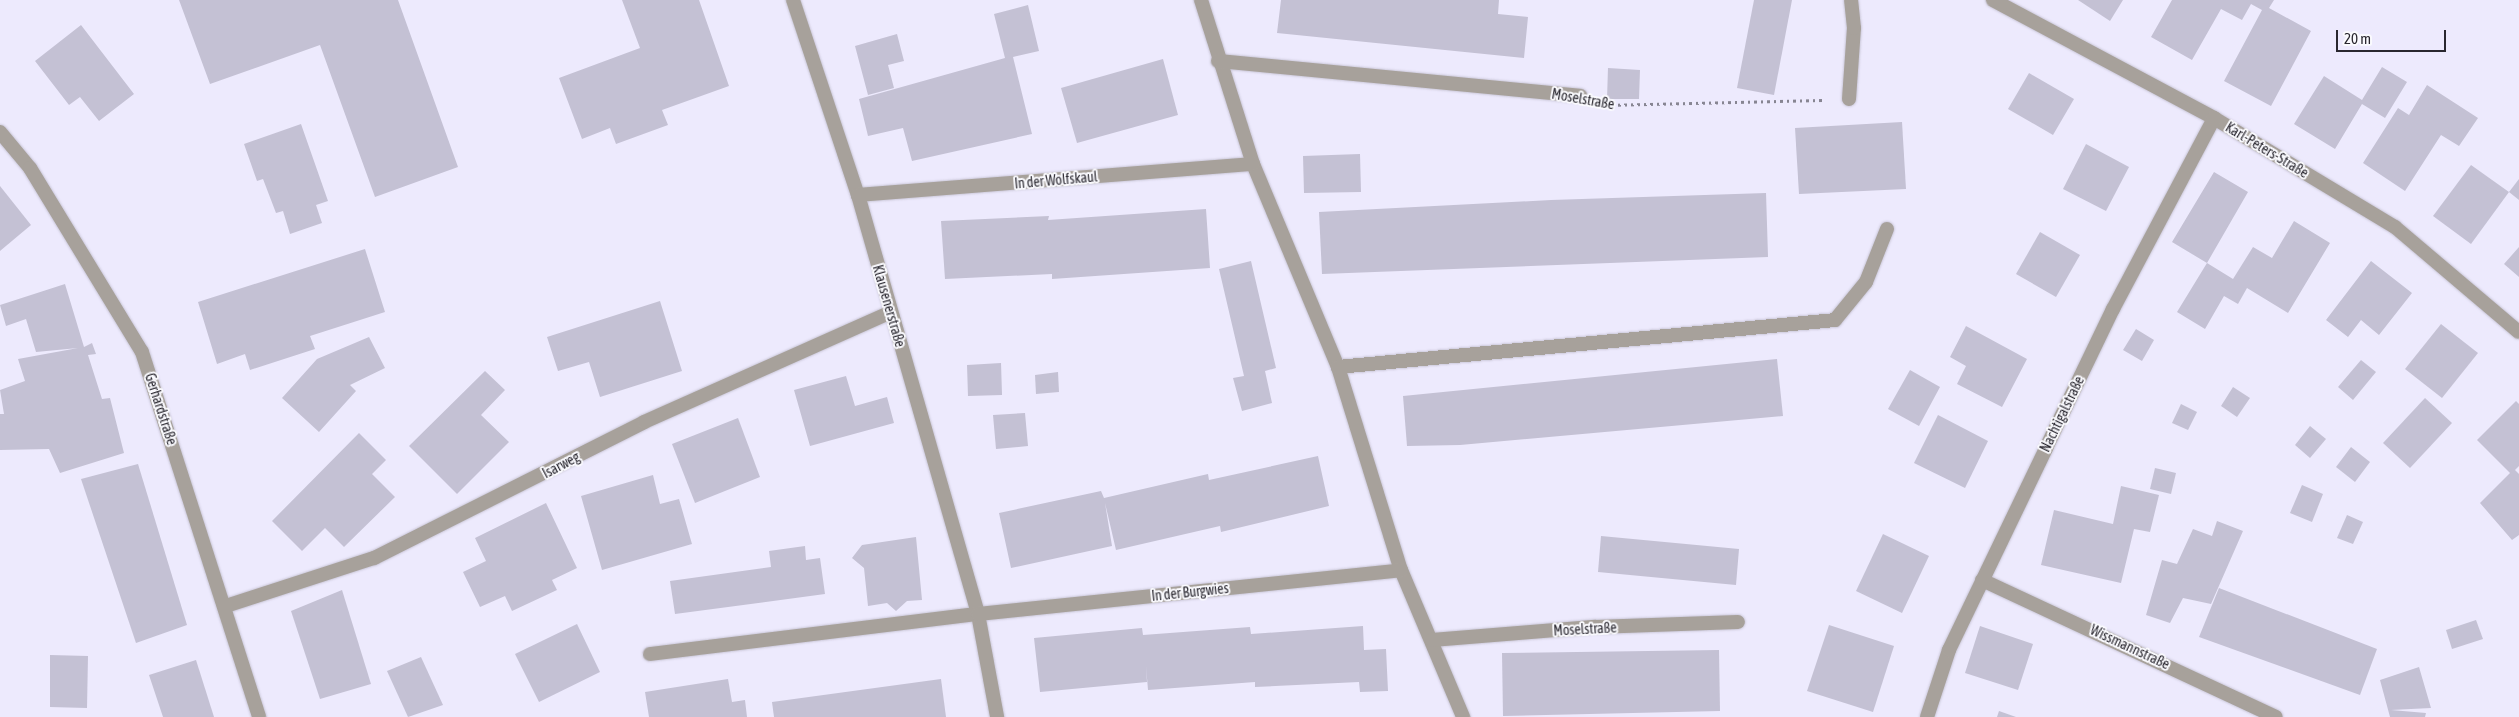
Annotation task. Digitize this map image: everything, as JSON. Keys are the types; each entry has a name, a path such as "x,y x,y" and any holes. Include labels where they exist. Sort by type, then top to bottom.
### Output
{"street":[{"name":"Klausenerstraße","path":"793,0 858,195 978,614 997,717"},
{"path":"1201,0 1218,61 1254,164 1338,367 1401,570 1463,717"},
{"path":"1849,99 1854,28 1851,0"},
{"name":"Karl-Peters-Straße","path":"1993,0 2214,118 2395,227 2519,332"},
{"name":"Moselstraße","path":"1218,61 1580,96"},
{"name":"Nachtigalstraße","path":"1927,717 1949,650 1982,580 2113,309 2214,118"},
{"name":"Gerhardstraße","path":"0,132 30,168 142,352 226,606 259,717"},
{"name":"In der Wolfskaul","path":"858,195 1254,164"},
{"path":"1338,367 1835,320 1866,282 1887,229"},
{"name":"Isarweg","path":"226,606 374,558 644,422 891,312"},
{"name":"In der Burgwies","path":"978,614 1401,570"},
{"name":"Wissmannstraße","path":"1982,580 2276,717"},
{"path":"650,654 978,614"},
{"name":"Moselstraße","path":"1432,640 1595,627 1738,622"}],"path":[{"name":"Moselstraße","path":"1580,96 1607,106 1849,99"}],"building":[{"path":"179,0 398,0 458,167 375,197 320,45 210,84"},
{"path":"622,0 699,0 729,86 662,110 668,125 616,144 610,128 582,139 559,78 640,48"},
{"path":"1281,0 1499,0 1498,14 1528,17 1524,58 1277,33"},
{"path":"1754,0 1792,0 1774,95 1737,88"},
{"path":"2078,0 2123,0 2110,21"},
{"path":"2172,0 2274,0 2269,8 2311,31 2271,106 2224,81 2262,10 2251,4 2242,20 2221,9 2192,60 2151,37"},
{"path":"1028,5 1039,51 1013,57 1032,134 912,161 903,128 868,136 859,99 1005,58 994,14"},
{"path":"81,25 134,94 99,121 80,97 69,105 35,61"},
{"path":"897,34 904,61 888,65 894,88 868,95 855,46"},
{"path":"1163,59 1178,115 1077,143 1061,88"},
{"path":"2382,67 2407,82 2385,118 2362,104 2335,149 2294,124 2324,76 2362,100"},
{"path":"1608,68 1640,70 1639,99 1607,99"},
{"path":"2029,73 2074,99 2053,135 2008,109"},
{"path":"2427,85 2478,118 2459,146 2441,135 2405,191 2363,163 2398,108 2409,115"},
{"path":"1902,122 1906,189 1799,194 1795,128"},
{"path":"301,124 328,201 316,205 322,223 290,234 283,211 276,213 263,179 257,181 244,144"},
{"path":"2086,144 2129,167 2106,211 2063,189"},
{"path":"1360,154 1361,192 1304,193 1303,156"},
{"path":"2471,165 2509,192 2471,244 2433,216"},
{"path":"2214,172 2248,192 2207,263 2172,242"},
{"path":"2519,179 2519,200 2509,192"},
{"path":"0,186 31,225 0,251"},
{"path":"1766,193 1768,257 1322,274 1319,212 1551,200"},
{"path":"1206,209 1210,268 1052,279 1052,274 945,279 941,221 1049,216 1048,220"},
{"path":"2294,221 2330,243 2288,313 2247,288 2238,304 2224,296 2205,329 2177,312 2207,263 2233,279 2253,247 2272,258"},
{"path":"2040,232 2080,255 2056,297 2016,274"},
{"path":"2519,247 2519,277 2504,264"},
{"path":"365,249 385,312 310,336 315,349 250,370 245,354 217,364 198,302"},
{"path":"1251,261 1276,368 1265,371 1272,403 1242,411 1233,378 1244,376 1219,269"},
{"path":"2371,261 2412,293 2379,335 2361,320 2348,337 2326,320"},
{"path":"65,284 84,347 92,343 96,354 88,355 102,399 110,398 124,453 60,473 49,449 0,450 0,414 4,414 0,390 25,381 18,359 78,348 36,352 26,319 6,326 0,305"},
{"path":"660,301 682,371 600,397 589,362 558,371 547,337"},
{"path":"2441,324 2478,353 2442,398 2405,369"},
{"path":"1966,326 2027,359 2002,407 1957,384 1966,366 1950,357"},
{"path":"2136,329 2154,340 2142,361 2123,350"},
{"path":"369,337 385,368 350,385 356,391 319,432 282,398 317,359"},
{"path":"1777,359 1783,416 1460,445 1407,446 1403,396"},
{"path":"2361,360 2376,372 2353,400 2338,387"},
{"path":"1001,363 1002,395 968,396 967,365"},
{"path":"1910,370 1940,387 1919,426 1888,409"},
{"path":"485,371 505,390 481,415 509,442 457,494 409,446"},
{"path":"1058,372 1059,392 1036,394 1035,375"},
{"path":"846,376 855,406 887,397 894,423 810,446 794,390"},
{"path":"2233,387 2250,398 2237,417 2221,406"},
{"path":"2425,398 2452,423 2410,468 2383,443"},
{"path":"2516,401 2519,404 2519,466 2515,470 2519,474 2519,535 2512,540 2480,503 2510,473 2477,440"},
{"path":"2181,404 2197,412 2188,430 2172,423"},
{"path":"1025,413 1028,446 996,449 993,415"},
{"path":"1938,415 1988,441 1965,488 1914,463"},
{"path":"738,418 760,477 695,503 672,444"},
{"path":"2310,426 2326,439 2310,458 2295,445"},
{"path":"359,433 386,460 372,474 395,497 344,547 325,528 302,551 272,521"},
{"path":"2351,447 2370,462 2355,482 2336,467"},
{"path":"1318,456 1329,506 1221,532 1220,526 1116,550 1105,503 1112,546 1011,568 999,513 1101,491 1104,498 1208,474 1209,480"},
{"path":"138,464 187,625 136,643 81,479"},
{"path":"2155,468 2176,473 2171,494 2150,489"},
{"path":"653,475 660,504 679,499 692,544 602,570 581,496"},
{"path":"2302,485 2323,494 2312,522 2290,513"},
{"path":"2121,486 2159,495 2150,532 2134,529 2121,583 2041,565 2054,510 2113,524"},
{"path":"546,503 577,568 552,580 557,590 512,611 505,596 480,607 463,572 486,561 475,538"},
{"path":"2347,515 2363,522 2353,544 2337,538"},
{"path":"2217,521 2243,531 2211,604 2183,598 2170,623 2146,615 2162,560 2177,564 2193,529 2212,536"},
{"path":"1883,534 1929,556 1902,613 1856,591"},
{"path":"1601,536 1739,549 1736,585 1598,572"},
{"path":"916,537 922,600 907,601 896,611 887,603 868,606 864,568 852,558 862,545"},
{"path":"805,546 806,560 820,558 825,594 675,614 670,581 771,567 769,551"},
{"path":"2219,588 2377,649 2360,695 2199,637"},
{"path":"342,590 371,684 320,699 291,611"},
{"path":"2476,620 2483,639 2452,649 2446,630"},
{"path":"577,624 600,672 539,702 515,654"},
{"path":"1829,625 1894,646 1873,712 1807,691"},
{"path":"1363,626 1364,650 1386,649 1388,691 1360,692 1359,682 1255,687 1255,682 1148,690 1146,666 1147,682 1040,692 1034,638 1142,628 1143,635 1250,627 1251,634"},
{"path":"1980,626 2033,644 2018,690 1965,673"},
{"path":"1719,650 1720,711 1503,716 1502,653"},
{"path":"50,655 88,656 87,708 50,707"},
{"path":"421,657 443,705 408,717 387,671"},
{"path":"196,660 214,717 163,717 149,675"},
{"path":"2419,667 2431,708 2391,710 2426,713 2425,717 2390,717 2380,680"},
{"path":"728,679 732,702 745,700 747,717 649,717 645,692"},
{"path":"941,679 946,717 774,717 772,702"},
{"path":"1999,711 2016,717 1997,717"}]}
